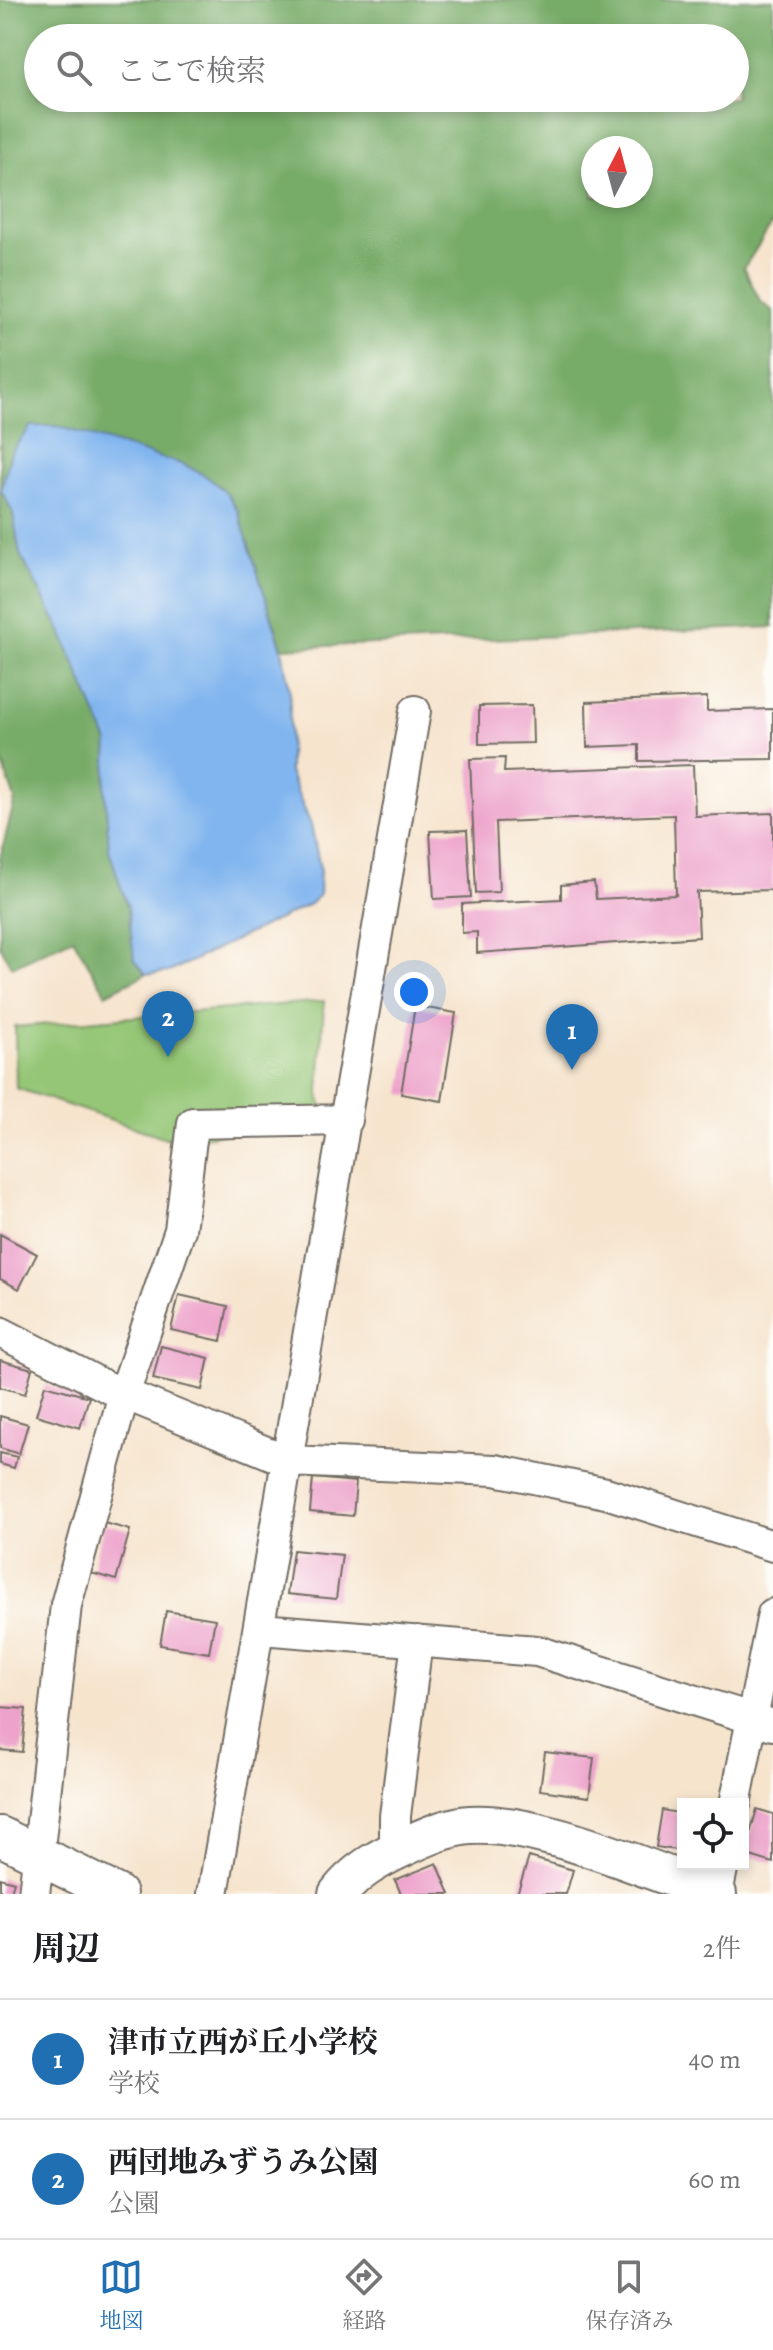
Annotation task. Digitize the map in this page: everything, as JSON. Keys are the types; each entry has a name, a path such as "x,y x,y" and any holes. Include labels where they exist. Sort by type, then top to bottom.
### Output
{"street":[{"path":"213,1894 415,711"},
{"path":"34,1894 66,1605 124,1394 180,1230 193,1123 347,1120"},
{"path":"0,1332 124,1394 288,1461 495,1470 606,1493 773,1546"},
{"path":"737,1798 762,1721 773,1614"},
{"path":"260,1629 537,1651 762,1721"},
{"path":"395,1850 395,1816 417,1641"},
{"path":"338,1894 353,1874 395,1850 430,1834 457,1828 507,1826 538,1833 717,1894 722,1870"},
{"path":"0,1836 117,1894"}],"green space":[{"path":"0,0 773,0 773,222 744,268 760,301 773,311 773,627 282,648 238,511 1,490 13,513 20,554 61,631 108,742 105,787 109,850 128,908 134,958 146,974 106,994 73,938 12,967 0,946 0,858 15,799 0,757"},
{"path":"324,1001 319,1092 322,1110 181,1143 16,1088 15,1027"}],"water":[{"path":"31,426 57,426 185,465 226,492 238,511 282,649 290,692 289,772 311,825 320,868 319,895 310,904 169,972 146,974 134,958 128,908 109,850 105,787 108,742 61,631 20,554 13,513 1,490 11,452"}],"building":[{"path":"707,697 707,711 773,709 773,759 639,761 639,745 587,747 586,702"},
{"path":"532,705 533,743 479,744 479,706"},
{"path":"505,758 504,772 693,765 695,816 773,813 773,890 697,892 699,937 477,953 477,932 462,933 462,904 561,899 561,885 594,882 596,899 676,895 674,815 496,822 499,892 476,893 470,759"},
{"path":"467,830 471,897 434,899 430,831"},
{"path":"415,1006 456,1013 442,1101 401,1094"},
{"path":"0,1234 37,1254 19,1289 0,1279"},
{"path":"179,1295 228,1306 221,1341 171,1330"},
{"path":"161,1346 209,1358 202,1390 153,1379"},
{"path":"0,1360 32,1369 25,1394 0,1387"},
{"path":"45,1385 89,1397 80,1428 36,1415"},
{"path":"0,1416 28,1424 19,1454 0,1448"},
{"path":"0,1453 17,1457 14,1468 0,1464"},
{"path":"313,1478 356,1482 353,1516 310,1512"},
{"path":"104,1523 130,1530 116,1580 91,1573"},
{"path":"293,1550 342,1555 336,1599 287,1594"},
{"path":"166,1611 215,1619 209,1653 160,1645"},
{"path":"0,1707 26,1709 22,1752 0,1750"},
{"path":"545,1752 594,1758 589,1797 540,1790"},
{"path":"757,1809 773,1814 773,1863 749,1856 749,1837"},
{"path":"662,1810 677,1813 677,1850 656,1847"},
{"path":"529,1857 573,1870 566,1894 517,1894"},
{"path":"437,1863 450,1894 401,1894 395,1880"},
{"path":"0,1878 14,1882 10,1894 0,1894"}],"place":[{"name":"西団地みずうみ公園","path":"168,1057"},
{"name":"津市立西が丘小学校","path":"572,1070"}]}
